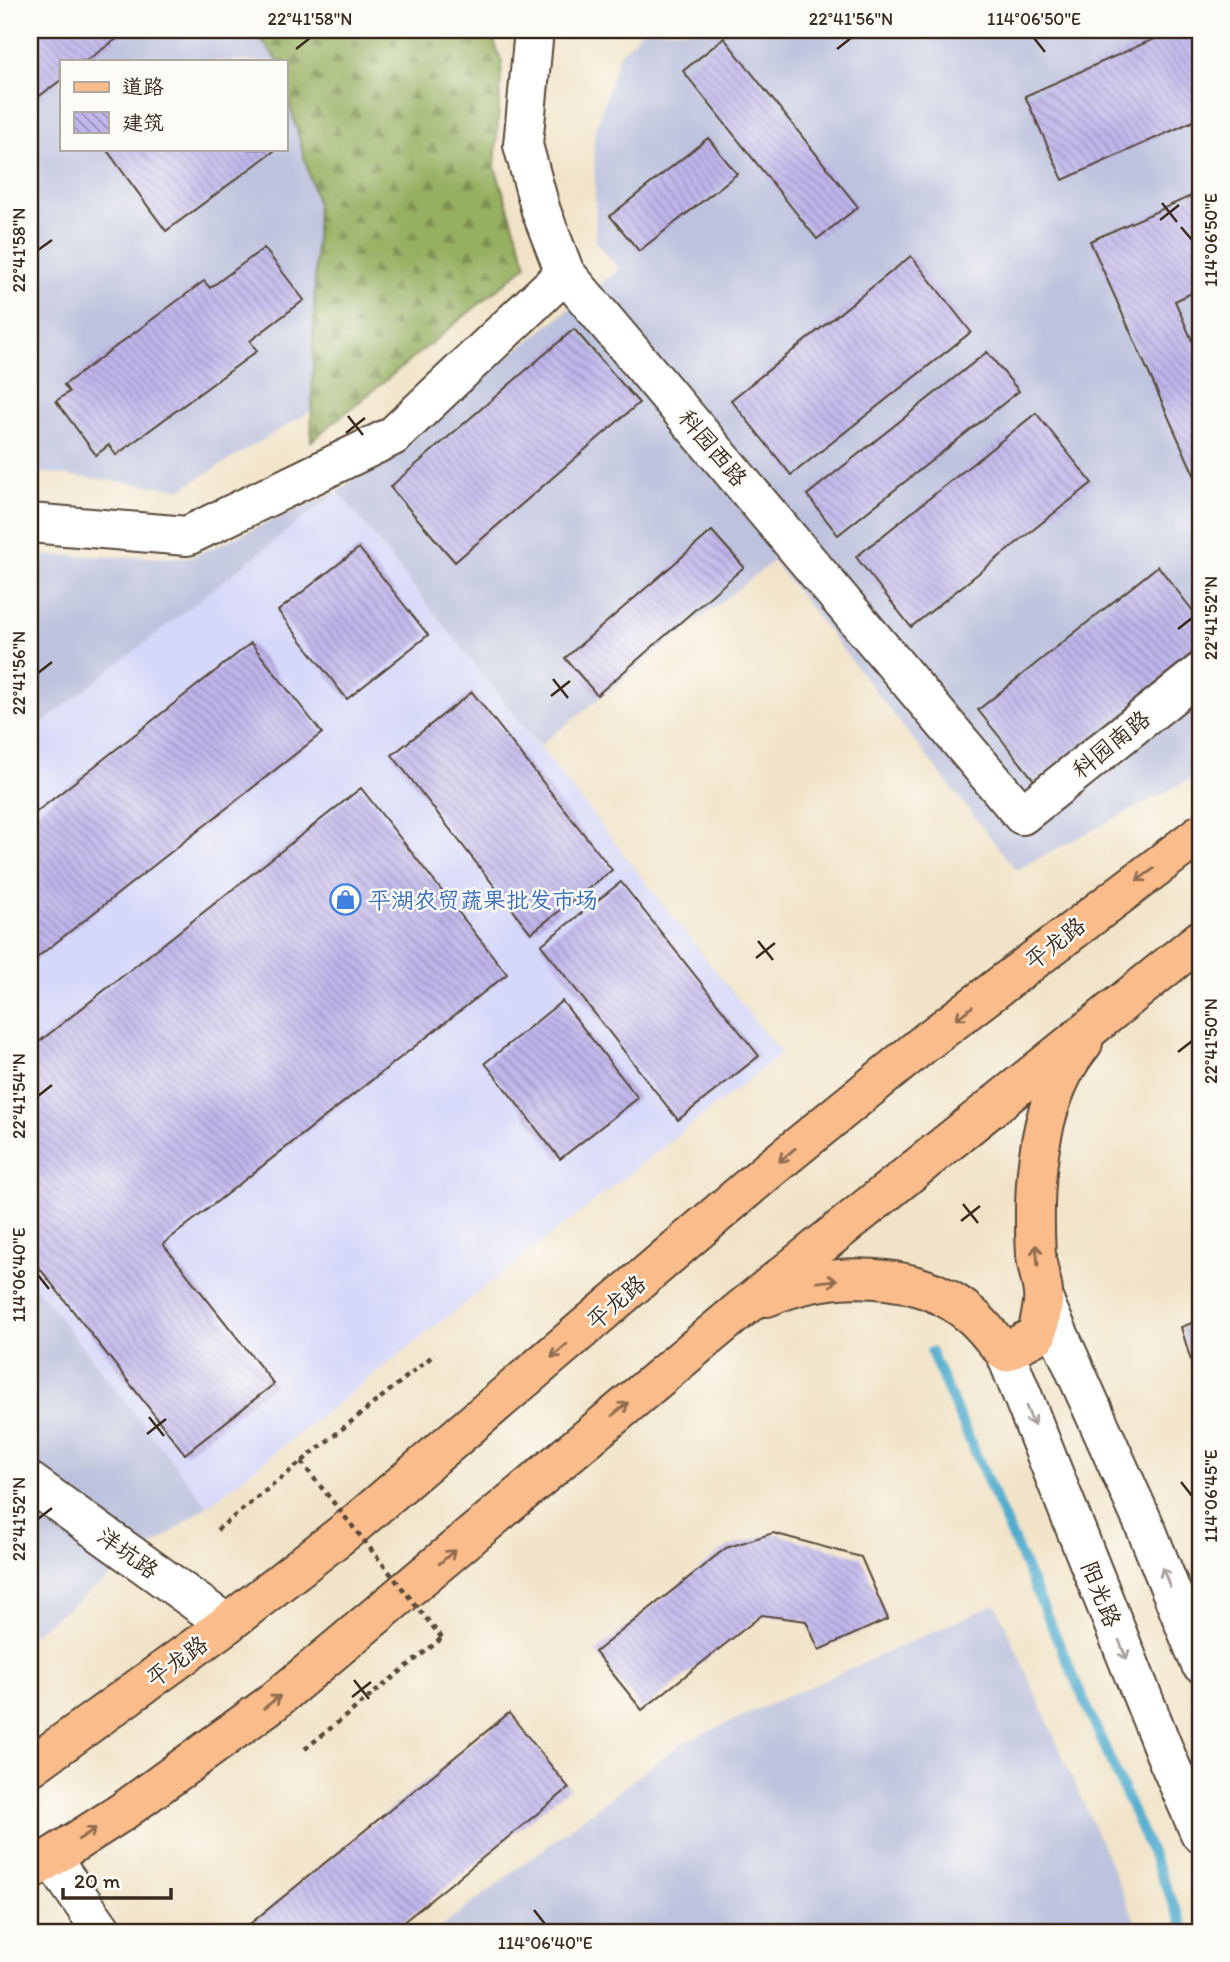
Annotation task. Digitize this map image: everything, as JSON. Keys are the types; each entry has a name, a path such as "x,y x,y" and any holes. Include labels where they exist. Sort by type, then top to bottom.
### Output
{"main road":[{"name":"平龙路","path":"30,1767 227,1624 355,1524 770,1169 926,1042 1200,834"},
{"path":"40,1864 122,1812 272,1703 740,1310 1200,940"},
{"path":"740,1310 780,1292 820,1281 866,1278 904,1283 939,1295 972,1316 1004,1352 1037,1335 1044,1301 1037,1257 1036,1212 1046,1121 1059,1082 1080,1047 1109,1012"}],"street":[{"name":"科园西路","path":"534,30 523,145 541,211 565,273 1021,816"},
{"path":"30,523 187,536 393,436 565,273"},
{"name":"科园南路","path":"1021,816 1200,673"},
{"path":"1044,1301 1147,1531 1200,1663"},
{"name":"阳光路","path":"1004,1352 1167,1758 1200,1833"},
{"name":"洋坑路","path":"30,1482 227,1624"},
{"path":"40,1864 103,1932"}],"path":[{"path":"217,1530 435,1354"},
{"path":"301,1462 442,1638 305,1749"}],"shaded area":[{"path":"30,30 254,30 279,60 60,60 60,150 287,150 287,73 332,145 326,402 181,489 30,471"},
{"path":"643,30 1200,30 1200,774 1016,870 773,561 539,746 338,491 620,269 596,243 594,136 619,55"},
{"name":"平湖农贸蔬果批发市场","path":"338,491 781,1054 207,1506 30,1280 30,733"},
{"path":"338,491 30,733 30,555 189,558"},
{"path":"30,1280 207,1506 30,1636"},
{"path":"996,1604 1140,1932 435,1932 680,1744"}],"green space":[{"path":"254,30 490,30 502,63 495,167 527,265 311,441 317,203 287,94 287,60 277,60"}],"building":[{"path":"30,30 129,30 87,60 60,60 60,81 30,103"},
{"path":"1174,30 1200,30 1200,118 1063,180 1025,96"},
{"path":"724,38 858,207 817,239 683,71"},
{"path":"708,138 737,174 639,251 610,216"},
{"path":"107,150 274,151 166,231"},
{"path":"1200,192 1200,289 1175,301 1200,359 1200,488 1090,241"},
{"path":"264,248 304,300 250,341 257,351 116,455 109,445 96,455 56,401 69,392 64,385 204,281 210,288"},
{"path":"911,256 971,332 791,475 731,400"},
{"path":"574,329 639,403 455,562 390,487"},
{"path":"987,352 1019,391 838,535 807,495"},
{"path":"1036,413 1092,483 911,627 856,557"},
{"path":"712,531 744,567 597,695 565,658"},
{"path":"359,548 428,635 347,699 278,611"},
{"path":"1158,566 1200,620 1200,647 1034,780 978,710"},
{"path":"251,643 322,733 30,963 30,817"},
{"path":"472,692 612,870 531,933 392,755"},
{"path":"361,788 507,974 163,1244 274,1384 185,1454 30,1256 30,1049"},
{"path":"621,882 759,1056 678,1120 541,945"},
{"path":"562,1001 638,1098 560,1159 485,1063"},
{"path":"1200,1320 1200,1380 1197,1381 1181,1327"},
{"path":"773,1533 861,1557 888,1619 819,1650 806,1621 762,1615 642,1710 595,1652 726,1548"},
{"path":"509,1713 569,1788 391,1932 240,1932"}],"waterway":[{"path":"931,1352 1186,1932"}],"place":[{"name":"平湖农贸蔬果批发市场","path":"345,900"}]}
